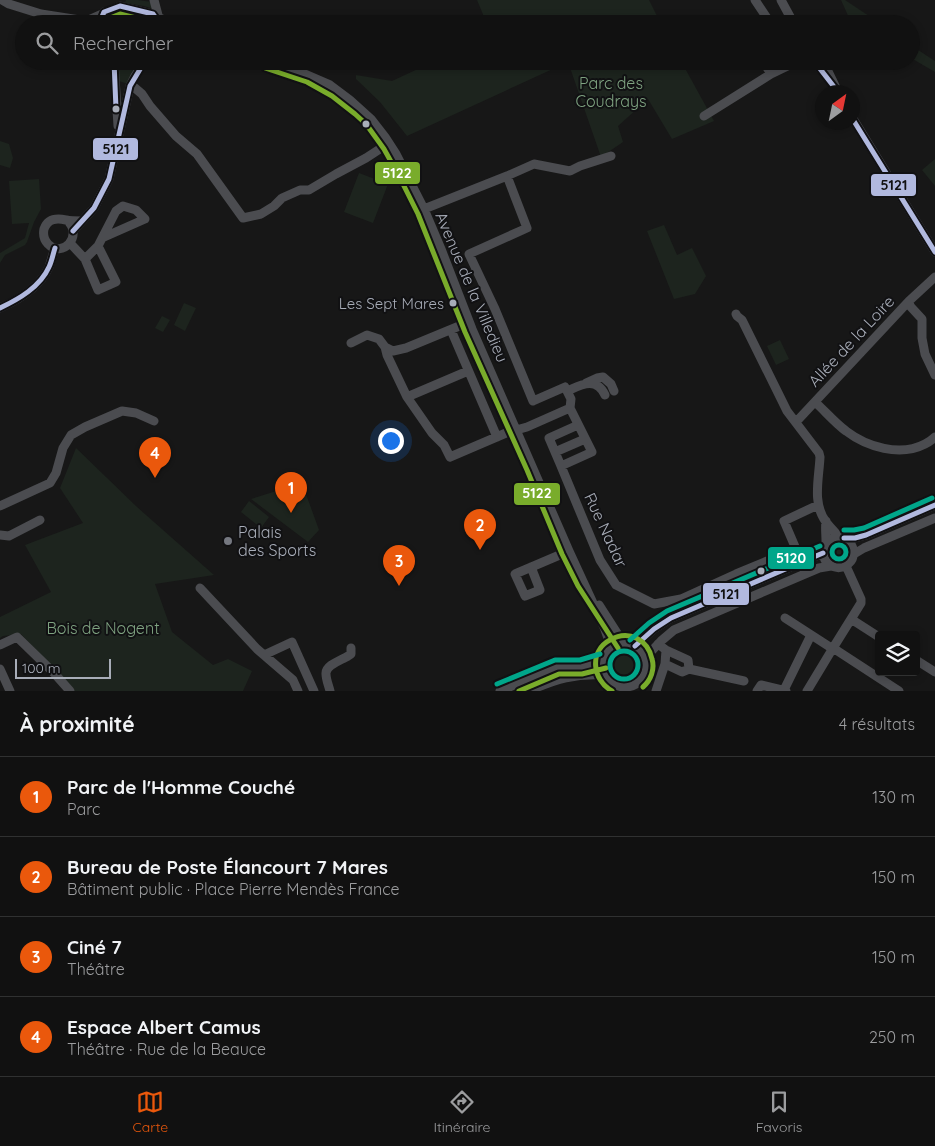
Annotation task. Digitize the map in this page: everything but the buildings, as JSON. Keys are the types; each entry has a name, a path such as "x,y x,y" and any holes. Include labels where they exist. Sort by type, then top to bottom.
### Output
{"street":[{"path":"2,0 9,4 47,15"},
{"path":"154,0 157,15"},
{"path":"755,0 765,15"},
{"path":"781,0 789,15"},
{"path":"786,0 794,15"},
{"path":"99,15 121,3 149,15"},
{"path":"115,70 119,134"},
{"path":"74,231 94,208 109,179 130,86 139,70"},
{"name":"Avenue de la Villedieu","path":"295,70 330,85 350,100 371,119 401,162 424,209 469,322 607,635 609,650"},
{"path":"768,70 770,74"},
{"path":"704,116 779,70"},
{"path":"821,70 833,85"},
{"path":"827,70 834,85"},
{"path":"130,86 142,94 176,136 197,154 243,218 261,214 274,206 282,198 300,190 309,190 389,143"},
{"path":"860,129 935,252"},
{"path":"424,209 534,164 570,171 611,156"},
{"path":"507,176 527,228 469,254 495,309 533,401 565,388 571,399 570,408 592,452 561,466"},
{"path":"85,259 100,242 116,210 123,206 136,210 145,219 100,242"},
{"path":"67,220 74,231 73,239 63,248 50,246 44,237 45,227 48,223 62,218 82,221"},
{"path":"70,243 85,259 98,290 116,282 100,242"},
{"path":"0,308 10,304 35,286 48,269 55,248"},
{"name":"Allée de la Loire","path":"796,422 909,301 935,277"},
{"name":"Allée de la Loire","path":"909,301 910,306 922,319 922,338 925,354 935,375"},
{"path":"645,658 674,630 820,568 846,566 854,554 852,544 842,538 826,521 818,505 819,453 788,411 742,320 736,314"},
{"path":"385,348 393,351 406,348 469,322"},
{"path":"451,330 497,437"},
{"path":"351,343 367,335 379,339 407,397 432,434 444,445 450,457 570,408"},
{"path":"407,397 468,371"},
{"path":"567,391 603,377 611,384 614,390"},
{"path":"586,383 596,385 605,394"},
{"name":"Allée de la Loire","path":"815,402 846,431 866,443 884,449 906,450 925,444 935,437"},
{"path":"0,506 50,484 56,473 63,448 71,435 78,431 122,411 136,413 154,420"},
{"path":"578,425 549,438 555,452 585,439"},
{"name":"Rue Nadar","path":"555,452 600,560 616,585 654,604 681,599 796,550 784,521 818,505"},
{"path":"826,543 834,537 855,538 866,535 935,505"},
{"path":"854,554 935,518"},
{"path":"0,535 8,536 40,520"},
{"path":"826,521 826,543 823,553 824,558 831,566"},
{"path":"531,567 569,551"},
{"path":"635,646 654,629 671,618 823,553"},
{"path":"807,691 861,603 861,599 846,566"},
{"path":"710,601 696,593 725,580 733,592"},
{"name":"Avenue de la Villedieu","path":"584,582 624,644"},
{"path":"200,588 257,649 293,680 298,691"},
{"path":"785,618 898,691"},
{"path":"851,619 875,634"},
{"path":"757,691 761,685 785,691 811,635"},
{"path":"0,645 17,637 54,672 70,691"},
{"path":"264,655 292,642 314,691"},
{"path":"624,644 635,646 645,658 644,674 637,687 633,685 624,689 612,683 605,675 603,661 609,650 614,646 624,644"},
{"path":"658,644 666,650 688,660 689,669"},
{"path":"330,691 326,670 329,666 348,656 351,648"},
{"path":"656,691 665,664 666,650"},
{"path":"500,691 557,667 581,667 603,661"},
{"path":"920,663 935,672"},
{"path":"665,664 682,672 689,669 744,681"},
{"path":"0,669 10,691"},
{"path":"529,691 552,681 573,676 605,675"}],"green space":[{"path":"126,0 152,2 154,9 125,3"},
{"path":"477,0 649,0 656,15 483,15"},
{"path":"841,0 845,0 868,15 848,15"},
{"path":"117,10 145,15 109,15"},
{"path":"920,51 935,61 935,72 920,63"},
{"path":"118,70 136,70 128,84 119,81"},
{"name":"Parc des Coudrays","path":"416,70 551,70 407,136 380,102 356,79 356,75 392,81"},
{"name":"Parc des Coudrays","path":"571,70 686,70 714,121 672,139 648,99 618,126 623,142 601,157"},
{"path":"0,141 9,144 13,158 10,168 0,165"},
{"path":"935,159 935,186 922,170"},
{"path":"359,173 388,184 373,223 344,212"},
{"path":"39,179 41,209 27,242 25,245 5,255 0,263 0,253 25,238 29,223 12,224 9,181"},
{"path":"664,225 677,255 692,248 706,276 695,294 674,299 647,231"},
{"path":"184,303 196,308 185,331 174,325"},
{"path":"162,316 170,320 163,332 155,328"},
{"path":"780,340 789,359 776,365 767,346"},
{"name":"Bois de Nogent","path":"76,448 137,507 214,575 155,584 172,632 213,665 228,659 252,671 243,691 71,691 21,634 0,638 0,617 51,592 25,545 83,523 60,488"},
{"path":"302,483 319,530 308,542 251,499"},
{"path":"249,501 269,517 261,528 241,512"},
{"path":"839,541 847,544 850,552 847,560 839,563 831,560 828,552 831,544"},
{"path":"624,652 633,656 637,665 633,674 624,678 615,674 611,665 615,656"}],"transit line":[{"name":"5121","path":"103,15 104,12 120,6 154,15"},
{"name":"5122","path":"118,15 124,15"},
{"name":"5121","path":"114,70 116,109"},
{"name":"5121","path":"73,231 94,208 109,179 130,86 140,70"},
{"name":"5122","path":"271,70 307,82 332,96 366,124 384,149 418,214 465,332 527,470 562,554 578,586 618,648"},
{"name":"5121","path":"821,70 833,85"},
{"name":"5121","path":"859,130 935,252"},
{"name":"5121","path":"0,308 21,296 40,281 49,267 55,248"},
{"name":"5120","path":"844,530 864,528 932,498"},
{"name":"5121","path":"844,538 866,535 935,505"},
{"name":"5120","path":"836,545 842,545 846,552 842,559 836,559 832,555 832,549 836,545"},
{"name":"5120","path":"630,640 649,623 667,611 820,546"},
{"name":"5121","path":"635,646 654,629 671,618 823,553"},
{"name":"5122","path":"612,691 600,680 597,673 596,658 603,645 610,640 624,636 637,638 650,652 653,670 643,687"},
{"name":"5120","path":"624,651 634,655 638,665 634,675 624,679 614,675 610,665 614,655 624,651"},
{"name":"5120","path":"497,684 555,660 580,660 600,654"},
{"name":"5122","path":"519,691 559,674 582,674 606,668"}],"place":[{"name":"Les Sept Mares","path":"453,303"},
{"name":"Espace Albert Camus","path":"155,478"},
{"name":"Parc de l'Homme Couché","path":"291,513"},
{"name":"Palais des Sports","path":"228,541"},
{"name":"Bureau de Poste Élancourt 7 Mares","path":"480,550"},
{"name":"Ciné 7","path":"399,586"}]}
